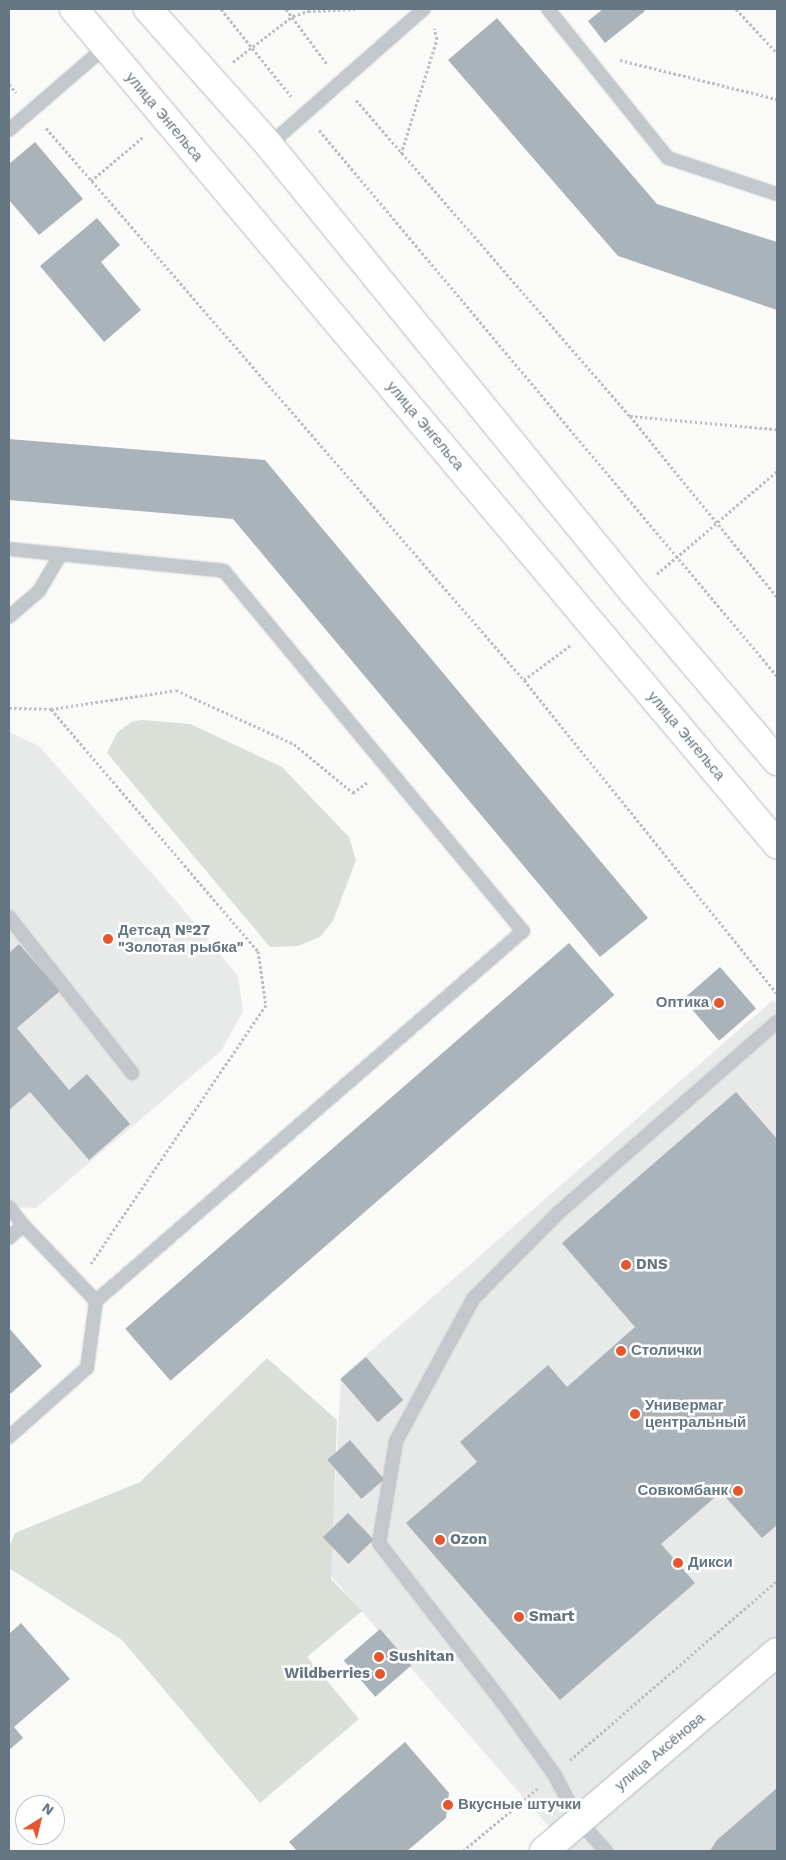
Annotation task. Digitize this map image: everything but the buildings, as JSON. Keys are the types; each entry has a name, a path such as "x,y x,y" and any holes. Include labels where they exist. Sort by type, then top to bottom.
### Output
{"main road":[{"name":"улица Энгельса","path":"74,9 777,844"},
{"path":"148,9 269,145 628,586 777,761"},
{"name":"улица Аксёнова","path":"544,1851 777,1652"}],"lane":[{"path":"269,145 424,9"},
{"path":"548,9 668,158 777,194"},
{"path":"9,130 105,47"},
{"path":"9,549 224,571 523,931 96,1301 87,1368 9,1438"},
{"path":"9,617 39,591 61,554"},
{"path":"9,917 132,1073"},
{"path":"606,1851 579,1821 554,1774 379,1543 396,1441 473,1299 558,1213 777,1022"},
{"path":"9,1207 23,1225 96,1301"},
{"path":"9,1238 23,1225"}],"path":[{"path":"221,9 305,113 777,676"},
{"path":"286,9 340,82 630,416 777,597"},
{"path":"736,9 777,53"},
{"path":"401,154 438,39 433,24"},
{"path":"583,51 777,99"},
{"path":"9,84 524,680 777,993"},
{"path":"630,416 777,430"},
{"path":"655,576 777,471"},
{"path":"524,680 574,642"},
{"path":"9,708 51,710 176,690 294,744 353,793 387,768"},
{"path":"51,710 258,951 266,1005 78,1283"},
{"path":"463,1851 777,1581"}],"shaded area":[{"path":"142,720 190,724 282,767 349,837 356,860 333,921 320,937 298,946 270,947 107,753 117,733 131,722"},
{"name":"Детсад №27 \"Золотая рыбка\"","path":"9,732 39,746 178,903 238,976 243,1011 221,1051 36,1208 9,1207"},
{"path":"773,1000 777,1004 777,1851 570,1851 330,1575 341,1377"},
{"path":"267,1358 337,1420 331,1579 362,1611 307,1657 359,1719 260,1803 122,1640 9,1568 9,1548 15,1533 140,1482"}],"place":[{"name":"Детсад №27 \"Золотая рыбка\"","path":"108,939"},
{"name":"Оптика","path":"719,1003"},
{"name":"DNS","path":"626,1265"},
{"name":"Столички","path":"621,1351"},
{"name":"Универмаг центральный","path":"635,1414"},
{"name":"Совкомбанк","path":"738,1491"},
{"name":"Ozon","path":"440,1540"},
{"name":"Дикси","path":"678,1563"},
{"name":"Smart","path":"519,1617"},
{"name":"Sushitan","path":"379,1657"},
{"name":"Wildberries","path":"380,1674"},
{"name":"Вкусные штучки","path":"448,1805"}]}
